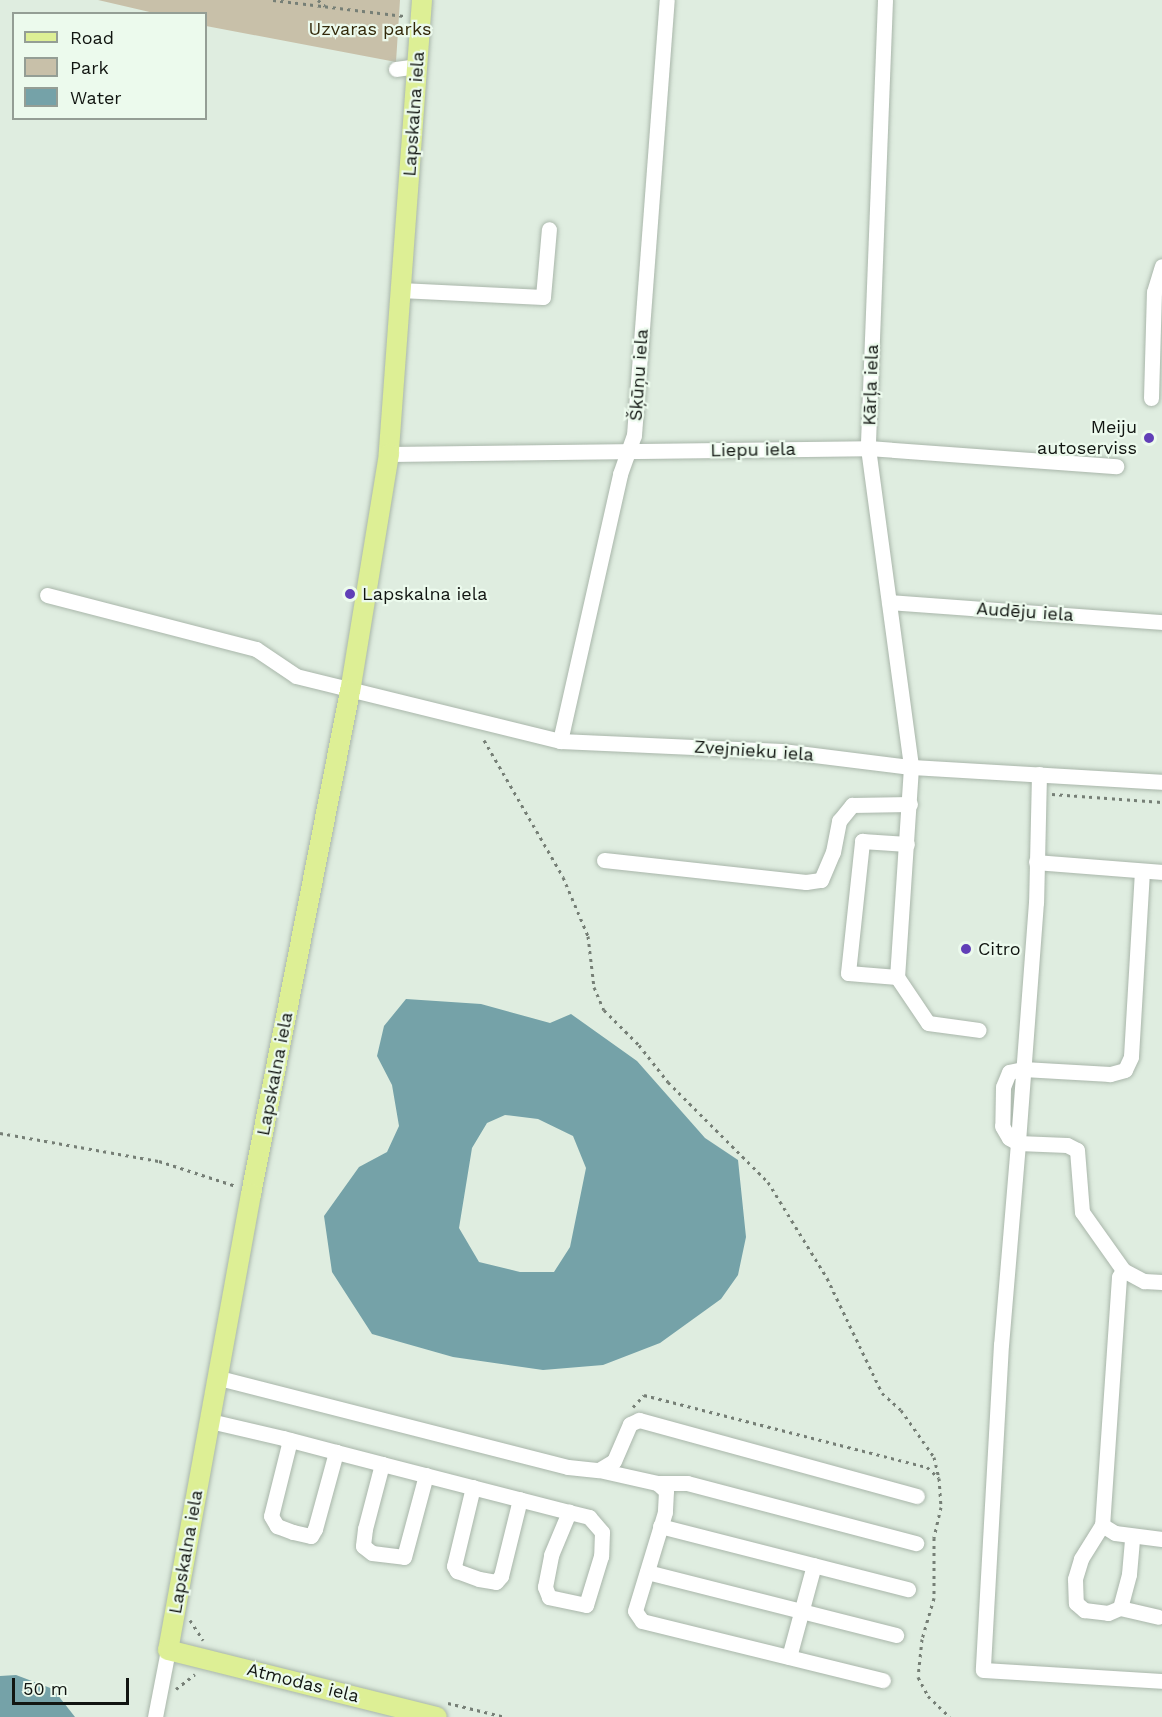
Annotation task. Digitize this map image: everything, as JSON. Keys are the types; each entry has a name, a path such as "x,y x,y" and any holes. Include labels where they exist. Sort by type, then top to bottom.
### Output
{"main road":[{"name":"Lapskalna iela","path":"168,1650 251,1194 350,691 389,454 422,0"},
{"name":"Atmodas iela","path":"168,1650 437,1717"}],"street":[{"name":"Šķūņu iela","path":"560,741 626,451 634,435 667,0"},
{"name":"Kārļa iela","path":"885,0 868,448 911,766 897,977"},
{"path":"396,69 418,66"},
{"path":"400,290 543,297 549,229"},
{"path":"1151,398 1154,292 1162,266"},
{"name":"Liepu iela","path":"389,454 868,448 1116,466"},
{"name":"Zvejnieku iela","path":"47,595 256,649 296,676 560,741 782,751 911,766 1162,782"},
{"name":"Audēju iela","path":"889,602 1162,622"},
{"path":"1039,774 1036,862 1018,1143 1001,1344 983,1670 1162,1681"},
{"path":"604,860 806,882 821,880 833,852 839,821 852,805 910,804"},
{"path":"907,844 862,841 848,973 897,977 928,1023 979,1030"},
{"path":"1036,862 1162,872"},
{"path":"1023,1069 1110,1074 1125,1070 1131,1057 1142,871"},
{"path":"1018,1143 1067,1145 1077,1150 1081,1163 1078,1199 1082,1212 1123,1270 1144,1281 1162,1282"},
{"path":"1123,1270 1119,1277 1102,1525 1081,1559 1074,1590 1076,1603 1084,1610 1108,1612 1120,1608 1158,1617"},
{"path":"219,1378 532,1459 599,1470 657,1483 687,1483 916,1544"},
{"path":"599,1470 614,1461 630,1424 639,1420 917,1496"},
{"path":"210,1421 589,1517 602,1532 601,1556 586,1605 549,1598 545,1587 551,1556 569,1512"},
{"path":"290,1440 272,1516 277,1526 293,1532 310,1536 315,1529 336,1452"},
{"path":"382,1464 365,1528 363,1546 372,1553 404,1557 426,1475"},
{"path":"657,1483 666,1491 660,1526 635,1611 642,1621 883,1680"},
{"path":"473,1487 454,1566 457,1571 479,1579 496,1582 501,1576 520,1499"},
{"path":"1102,1525 1132,1536 1162,1539"},
{"path":"660,1526 908,1589"},
{"path":"1120,1608 1129,1574 1132,1536"},
{"path":"789,1657 814,1565"},
{"path":"647,1572 896,1635"},
{"name":"Lapskalna iela","path":"155,1717 168,1650"}],"path":[{"path":"273,0 404,16"},
{"path":"318,0 326,7"},
{"path":"484,740 563,878 588,936 594,987 604,1011 639,1045 668,1082 768,1182 827,1278 882,1393 901,1410 934,1457 939,1478 940,1507 934,1538 934,1598 922,1639 918,1677 928,1696 950,1717"},
{"path":"1039,792 1162,802"},
{"path":"0,1133 185,1167 222,1179 251,1194"},
{"path":"630,1424 634,1404 644,1395 927,1467 939,1478"},
{"path":"173,1691 204,1668"}],"green space":[{"name":"Uzvaras parks","path":"98,0 400,0 396,62 207,26 207,12 150,12"}],"water":[{"path":"406,999 481,1004 550,1023 571,1014 637,1061 705,1138 738,1160 746,1237 738,1275 721,1299 660,1343 603,1365 543,1370 453,1357 372,1334 332,1272 324,1216 359,1167 387,1152 399,1126 392,1085 377,1056 384,1026","holes":["505,1115 538,1119 573,1136 586,1168 570,1247 554,1272 520,1272 479,1262 459,1228 472,1148 487,1123"]},
{"path":"16,1675 53,1689 75,1717 0,1717 0,1676"}],"place":[{"name":"Meiju autoserviss","path":"1149,438"},
{"name":"Lapskalna iela","path":"350,594"},
{"name":"Citro","path":"966,949"}]}
